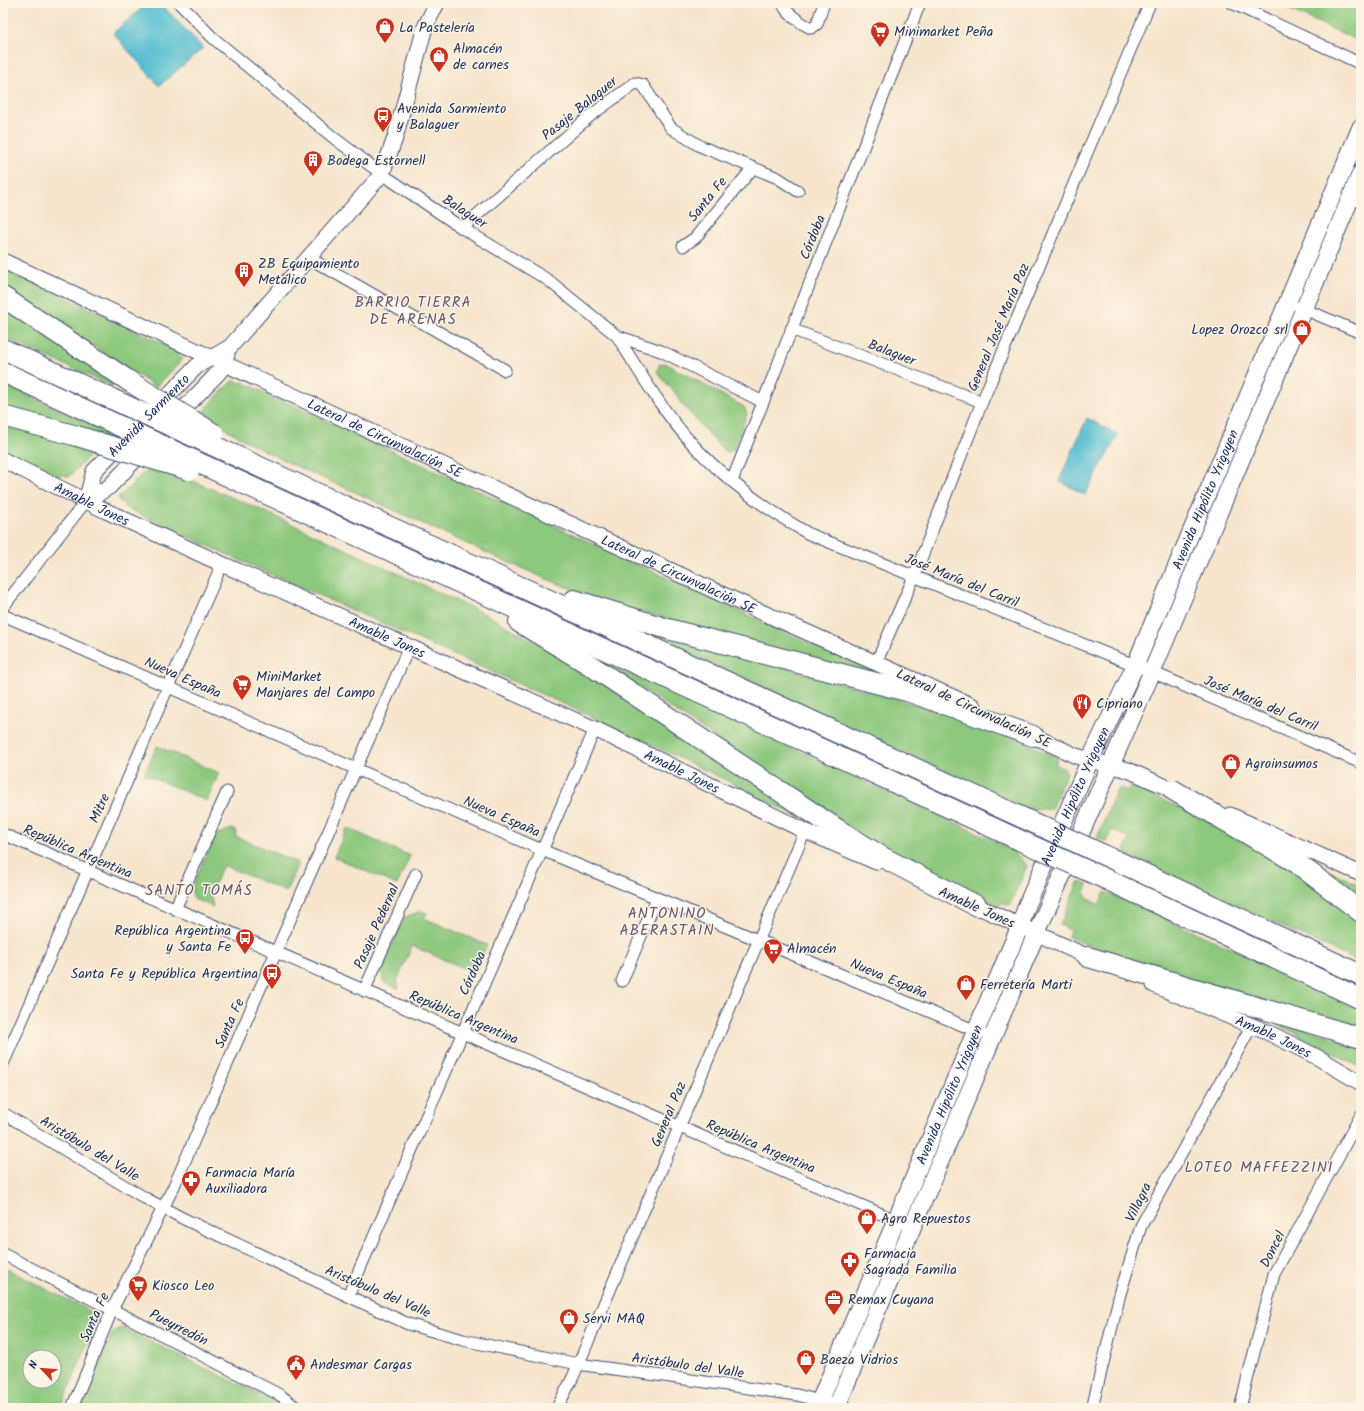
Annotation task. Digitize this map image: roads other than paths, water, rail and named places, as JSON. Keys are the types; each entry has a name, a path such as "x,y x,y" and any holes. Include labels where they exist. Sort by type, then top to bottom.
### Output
{"highway":[{"path":"3,297 216,441"},
{"path":"3,349 112,399 216,441 317,493 471,565 1119,862 1361,975"},
{"path":"3,372 96,415 193,466 391,550 1110,881 1361,999"},
{"path":"3,416 193,466"},
{"path":"471,565 639,621 908,692 1034,736"},
{"path":"438,572 597,669 837,829 884,858 977,906"},
{"path":"1173,790 1297,863 1361,912"},
{"path":"1088,957 1361,1038"}],"main road":[{"name":"Avenida Hipólito Yrigoyen","path":"819,1404 1020,926 1027,905 1090,760 1135,666 1361,128"},
{"name":"Avenida Hipólito Yrigoyen","path":"840,1407 912,1228 1036,934 1152,672 1361,173"}],"street":[{"name":"Balaguer","path":"179,3 219,43 334,138 382,174 462,228 548,280 617,336 661,351 763,402"},
{"name":"Avenida Sarmiento","path":"86,501 94,471 197,366 209,357 230,346 382,174 395,138 425,27 438,3"},
{"path":"783,3 788,12 811,28 817,24 824,3"},
{"name":"Córdoba","path":"732,482 920,3"},
{"name":"General José María Paz","path":"876,663 914,577 982,402 1150,3"},
{"path":"1232,3 1361,64"},
{"name":"Pasaje Balaguer","path":"462,228 590,116 635,82 643,85 671,128 700,146 752,169 778,178 798,192"},
{"name":"Santa Fe","path":"683,246 695,238 752,169"},
{"path":"309,258 505,370"},
{"name":"Lateral de Circunvalación SE","path":"3,261 741,603 993,715 1076,756 1128,770 1361,874"},
{"path":"1287,302 1361,333"},
{"name":"Balaguer","path":"791,329 982,402"},
{"name":"José María del Carril","path":"617,336 649,389 688,439 732,482 769,510 809,534 1152,672 1361,763"},
{"name":"Avenida Sarmiento","path":"3,608 86,501 109,487 220,371 230,346"},
{"name":"Amable Jones","path":"3,460 86,501 222,564 595,729 805,831 977,906 1088,957 1294,1045 1361,1083"},
{"name":"Mitre","path":"3,1064 222,564"},
{"name":"Nueva España","path":"3,608 168,687 542,850 993,1037"},
{"name":"Santa Fe","path":"72,1408 112,1310 164,1208 409,647"},
{"name":"Córdoba","path":"348,1296 595,729"},
{"path":"175,909 227,792"},
{"name":"General Paz","path":"556,1408 578,1364 805,831"},
{"name":"República Argentina","path":"3,834 912,1228"},
{"name":"Pasaje Pedernal","path":"364,990 416,874"},
{"path":"622,981 657,898"},
{"name":"Villagra","path":"1092,1408 1120,1294 1141,1226 1252,1026"},
{"name":"Aristóbulo del Valle","path":"3,1113 164,1208 408,1324 463,1340 578,1364 797,1395 819,1404 840,1407"},
{"name":"Doncel","path":"1240,1408 1274,1274 1361,1115"},
{"name":"Pueyrredón","path":"3,1254 284,1397 297,1408"}],"water":[{"path":"148,3 160,3 203,48 159,86 113,33"},
{"path":"1087,418 1118,435 1085,495 1059,481"}],"place":[{"name":"La Pastelería","path":"385,44"},
{"name":"Minimarket Peña","path":"880,48"},
{"name":"Almacén de carnes","path":"439,73"},
{"name":"Avenida Sarmiento y Balaguer","path":"383,133"},
{"name":"Bodega Estornell","path":"313,177"},
{"name":"ZB Equipamiento Metálico","path":"244,288"},
{"name":"Lopez Orozco srl","path":"1302,346"},
{"name":"MiniMarket Manjares del Campo","path":"242,701"},
{"name":"Cipriano","path":"1082,720"},
{"name":"Agroinsumos","path":"1231,780"},
{"name":"República Argentina y Santa Fe","path":"245,955"},
{"name":"Almacén","path":"773,965"},
{"name":"Santa Fe y República Argentina","path":"272,990"},
{"name":"Ferretería Marti","path":"966,1001"},
{"name":"Farmacia María Auxiliadora","path":"191,1197"},
{"name":"Agro Repuestos","path":"867,1235"},
{"name":"Farmacia Sagrada Familia","path":"850,1278"},
{"name":"Kiosco Leo","path":"138,1302"},
{"name":"Remax Cuyana","path":"834,1316"},
{"name":"Servi MAQ","path":"569,1335"},
{"name":"Baeza Vidrios","path":"806,1376"},
{"name":"Andesmar Cargas","path":"296,1381"}],"district":[{"name":"BARRIO TIERRA DE ARENAS","path":"413,310"},
{"name":"SANTO TOMÁS","path":"199,890"},
{"name":"ANTONINO ABERASTAIN","path":"667,922"},
{"name":"LOTEO MAFFEZZINI","path":"1259,1167"}]}
